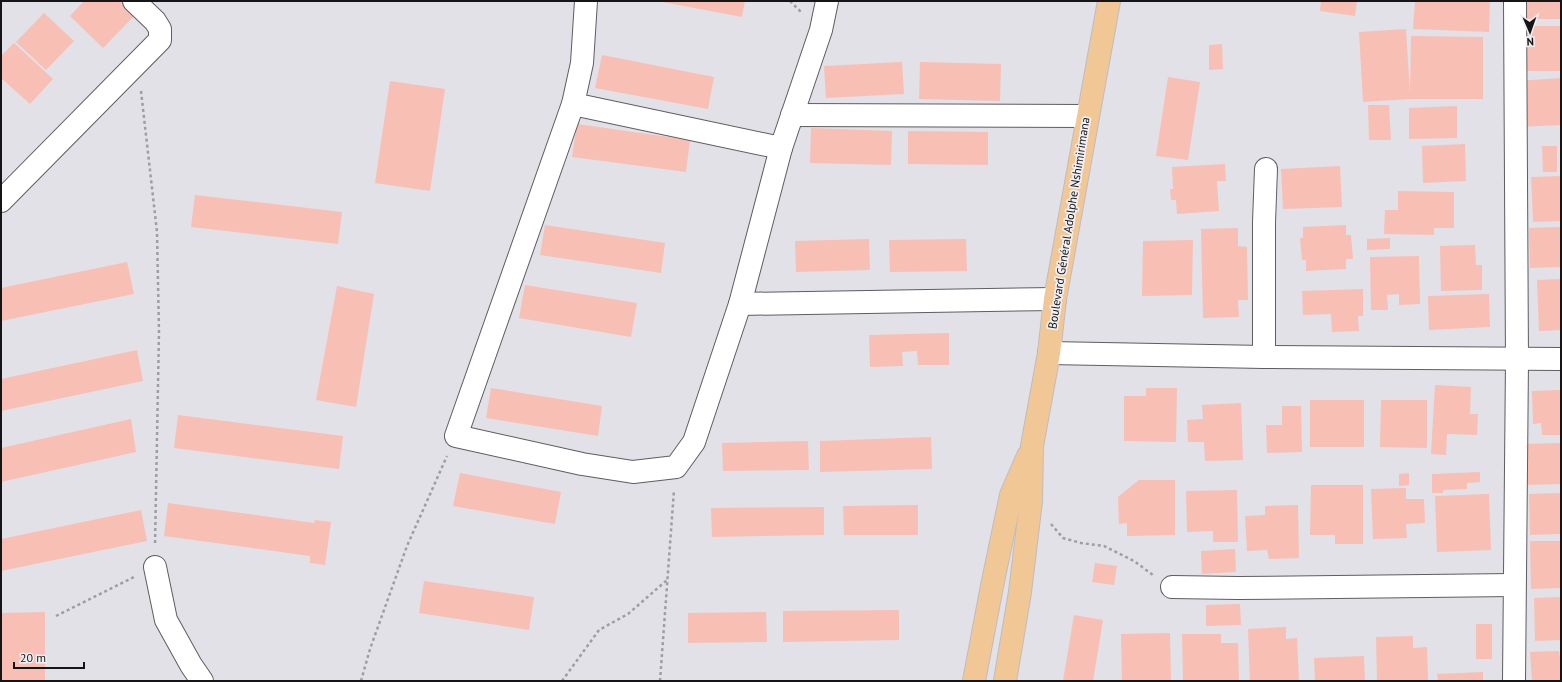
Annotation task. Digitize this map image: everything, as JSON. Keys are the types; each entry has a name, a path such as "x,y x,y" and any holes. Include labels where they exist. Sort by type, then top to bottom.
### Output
{"main road":[{"name":"Boulevard Général Adolphe Nshimirimana","path":"1005,681 1020,592 1031,501 1032,446 1049,353 1055,300 1087,116 1109,1"},
{"name":"Boulevard Général Adolphe Nshimirimana","path":"974,681 1011,495 1032,446"}],"street":[{"path":"1,201 160,40 160,29 134,1"},
{"path":"586,1 582,63 573,104 456,436 582,464 633,472 676,467 694,442 740,304 780,148 821,30 827,1"},
{"path":"1514,681 1517,360 1515,1"},
{"path":"573,104 780,148"},
{"path":"792,115 1087,116"},
{"path":"1264,357 1264,222 1266,169"},
{"path":"740,304 1055,300"},
{"path":"1049,353 1517,360 1561,359"},
{"path":"155,567 166,620 191,665 202,681"},
{"path":"1172,587 1238,588 1514,585"}],"path":[{"path":"56,616 155,567 159,332 157,232 138,62"},
{"path":"361,681 370,649 407,546 456,436"},
{"path":"660,681 676,467"},
{"path":"1031,501 1063,538 1080,543 1104,546 1134,561 1172,587"},
{"path":"562,681 599,630 628,614 667,579"}],"building":[{"path":"84,1 124,1 137,13 103,48 70,16"},
{"path":"657,1 745,1 742,17"},
{"path":"1321,1 1357,1 1355,16 1320,11"},
{"path":"1415,1 1490,1 1489,32 1413,29"},
{"path":"1523,1 1561,1 1561,19 1523,19"},
{"path":"44,13 74,41 46,70 16,42"},
{"path":"1519,26 1561,26 1561,71 1519,71"},
{"path":"1406,29 1410,94 1411,36 1483,37 1483,99 1410,99 1363,102 1359,32"},
{"path":"14,43 53,79 30,104 1,78 1,56"},
{"path":"1222,44 1223,69 1209,70 1209,45"},
{"path":"602,55 714,77 708,109 595,88"},
{"path":"902,62 904,94 826,98 824,66"},
{"path":"920,62 1001,64 1000,101 919,99"},
{"path":"1168,77 1200,82 1188,160 1156,156"},
{"path":"1561,78 1561,125 1520,127 1517,81"},
{"path":"390,81 445,89 430,191 375,183"},
{"path":"1368,105 1389,105 1391,140 1369,140"},
{"path":"1457,106 1457,138 1409,139 1409,108"},
{"path":"577,124 690,140 686,172 572,157"},
{"path":"811,128 892,131 891,165 810,163"},
{"path":"908,131 988,132 988,165 908,164"},
{"path":"1465,144 1466,181 1423,183 1422,146"},
{"path":"1542,146 1557,146 1557,172 1543,172"},
{"path":"1225,164 1226,181 1217,181 1219,211 1177,214 1176,200 1171,200 1170,189 1173,189 1172,167"},
{"path":"1340,166 1342,207 1283,209 1281,169"},
{"path":"1561,176 1561,221 1533,222 1531,177"},
{"path":"1398,191 1454,192 1454,228 1434,228 1434,235 1384,234 1385,210 1398,210"},
{"path":"195,195 342,212 338,244 191,227"},
{"path":"545,225 665,243 661,273 540,255"},
{"path":"1346,225 1346,235 1351,235 1353,259 1346,259 1346,269 1306,271 1306,260 1302,260 1300,238 1303,238 1303,227"},
{"path":"1561,227 1561,267 1530,268 1529,228"},
{"path":"1238,228 1238,246 1247,247 1248,300 1238,300 1239,317 1203,318 1201,229"},
{"path":"1390,238 1390,249 1367,250 1367,239"},
{"path":"869,239 870,270 796,272 795,241"},
{"path":"966,239 967,271 890,272 889,240"},
{"path":"1193,240 1192,295 1142,296 1143,241"},
{"path":"1475,245 1476,265 1482,265 1482,290 1441,291 1440,246"},
{"path":"1419,256 1420,304 1399,305 1399,294 1387,295 1388,310 1371,310 1370,257"},
{"path":"127,262 134,294 1,321 1,288"},
{"path":"1561,279 1561,330 1539,331 1537,280"},
{"path":"525,285 637,303 631,337 519,318"},
{"path":"337,286 374,294 356,407 316,400"},
{"path":"1363,289 1363,316 1358,316 1359,331 1332,332 1331,314 1303,315 1302,291"},
{"path":"1489,294 1490,327 1429,330 1428,296"},
{"path":"949,333 949,365 918,365 917,351 902,352 903,366 870,367 869,335"},
{"path":"137,350 143,381 1,411 1,379"},
{"path":"1435,385 1471,387 1470,414 1478,414 1477,435 1447,434 1446,455 1431,454"},
{"path":"491,388 602,406 598,436 486,418"},
{"path":"1146,388 1177,388 1176,442 1124,441 1124,396 1146,396"},
{"path":"1561,390 1561,435 1542,435 1541,423 1533,424 1532,391"},
{"path":"1310,400 1364,400 1364,447 1310,447"},
{"path":"1381,400 1427,400 1427,448 1380,447"},
{"path":"1241,403 1243,460 1205,461 1204,442 1188,442 1187,420 1203,419 1202,405"},
{"path":"1282,406 1301,406 1302,452 1267,453 1266,425 1282,425"},
{"path":"178,415 343,436 339,469 174,448"},
{"path":"131,419 136,452 1,482 1,448"},
{"path":"931,437 932,469 820,472 820,441"},
{"path":"808,441 809,470 723,471 722,443"},
{"path":"1561,443 1561,484 1525,485 1525,444"},
{"path":"1480,472 1480,482 1467,483 1467,489 1443,490 1443,493 1432,493 1432,474"},
{"path":"460,473 561,492 555,524 453,506"},
{"path":"1409,473 1409,485 1399,486 1399,474"},
{"path":"1139,480 1175,480 1175,535 1127,536 1127,523 1119,524 1118,497"},
{"path":"1311,485 1363,485 1363,544 1335,544 1335,535 1310,535"},
{"path":"1406,488 1406,499 1424,499 1425,523 1406,524 1407,538 1373,539 1371,489"},
{"path":"1237,490 1238,542 1213,542 1213,531 1187,532 1186,491"},
{"path":"1561,493 1561,534 1530,535 1529,494"},
{"path":"1489,494 1491,550 1437,552 1435,496"},
{"path":"168,503 314,523 315,520 331,522 325,565 310,563 310,556 164,536"},
{"path":"918,505 918,535 844,535 843,506"},
{"path":"1298,505 1299,558 1269,559 1267,550 1247,551 1245,516 1265,515 1265,506"},
{"path":"824,507 824,535 712,537 711,508"},
{"path":"141,510 147,541 1,571 1,539"},
{"path":"1530,541 1561,541 1561,588 1531,589"},
{"path":"1235,549 1236,572 1202,574 1201,551"},
{"path":"1095,563 1117,566 1114,585 1092,582"},
{"path":"424,581 534,597 529,630 419,613"},
{"path":"1561,597 1561,640 1535,641 1534,598"},
{"path":"1240,604 1241,625 1206,626 1206,605"},
{"path":"899,610 899,640 783,642 783,611"},
{"path":"45,612 45,681 1,681 1,613"},
{"path":"766,612 767,642 688,643 688,613"},
{"path":"1074,615 1103,620 1093,681 1063,681"},
{"path":"1476,624 1492,624 1492,659 1476,659"},
{"path":"1286,627 1286,639 1297,638 1299,681 1250,681 1248,629"},
{"path":"1170,633 1171,681 1122,681 1121,634"},
{"path":"1182,634 1221,634 1221,643 1238,643 1239,681 1183,681"},
{"path":"1413,636 1413,648 1427,647 1428,681 1377,681 1376,637"},
{"path":"1559,651 1561,658 1561,681 1532,681 1530,652"},
{"path":"1364,656 1365,681 1315,681 1314,658"},
{"path":"1483,672 1483,681 1438,681 1437,674"}]}
